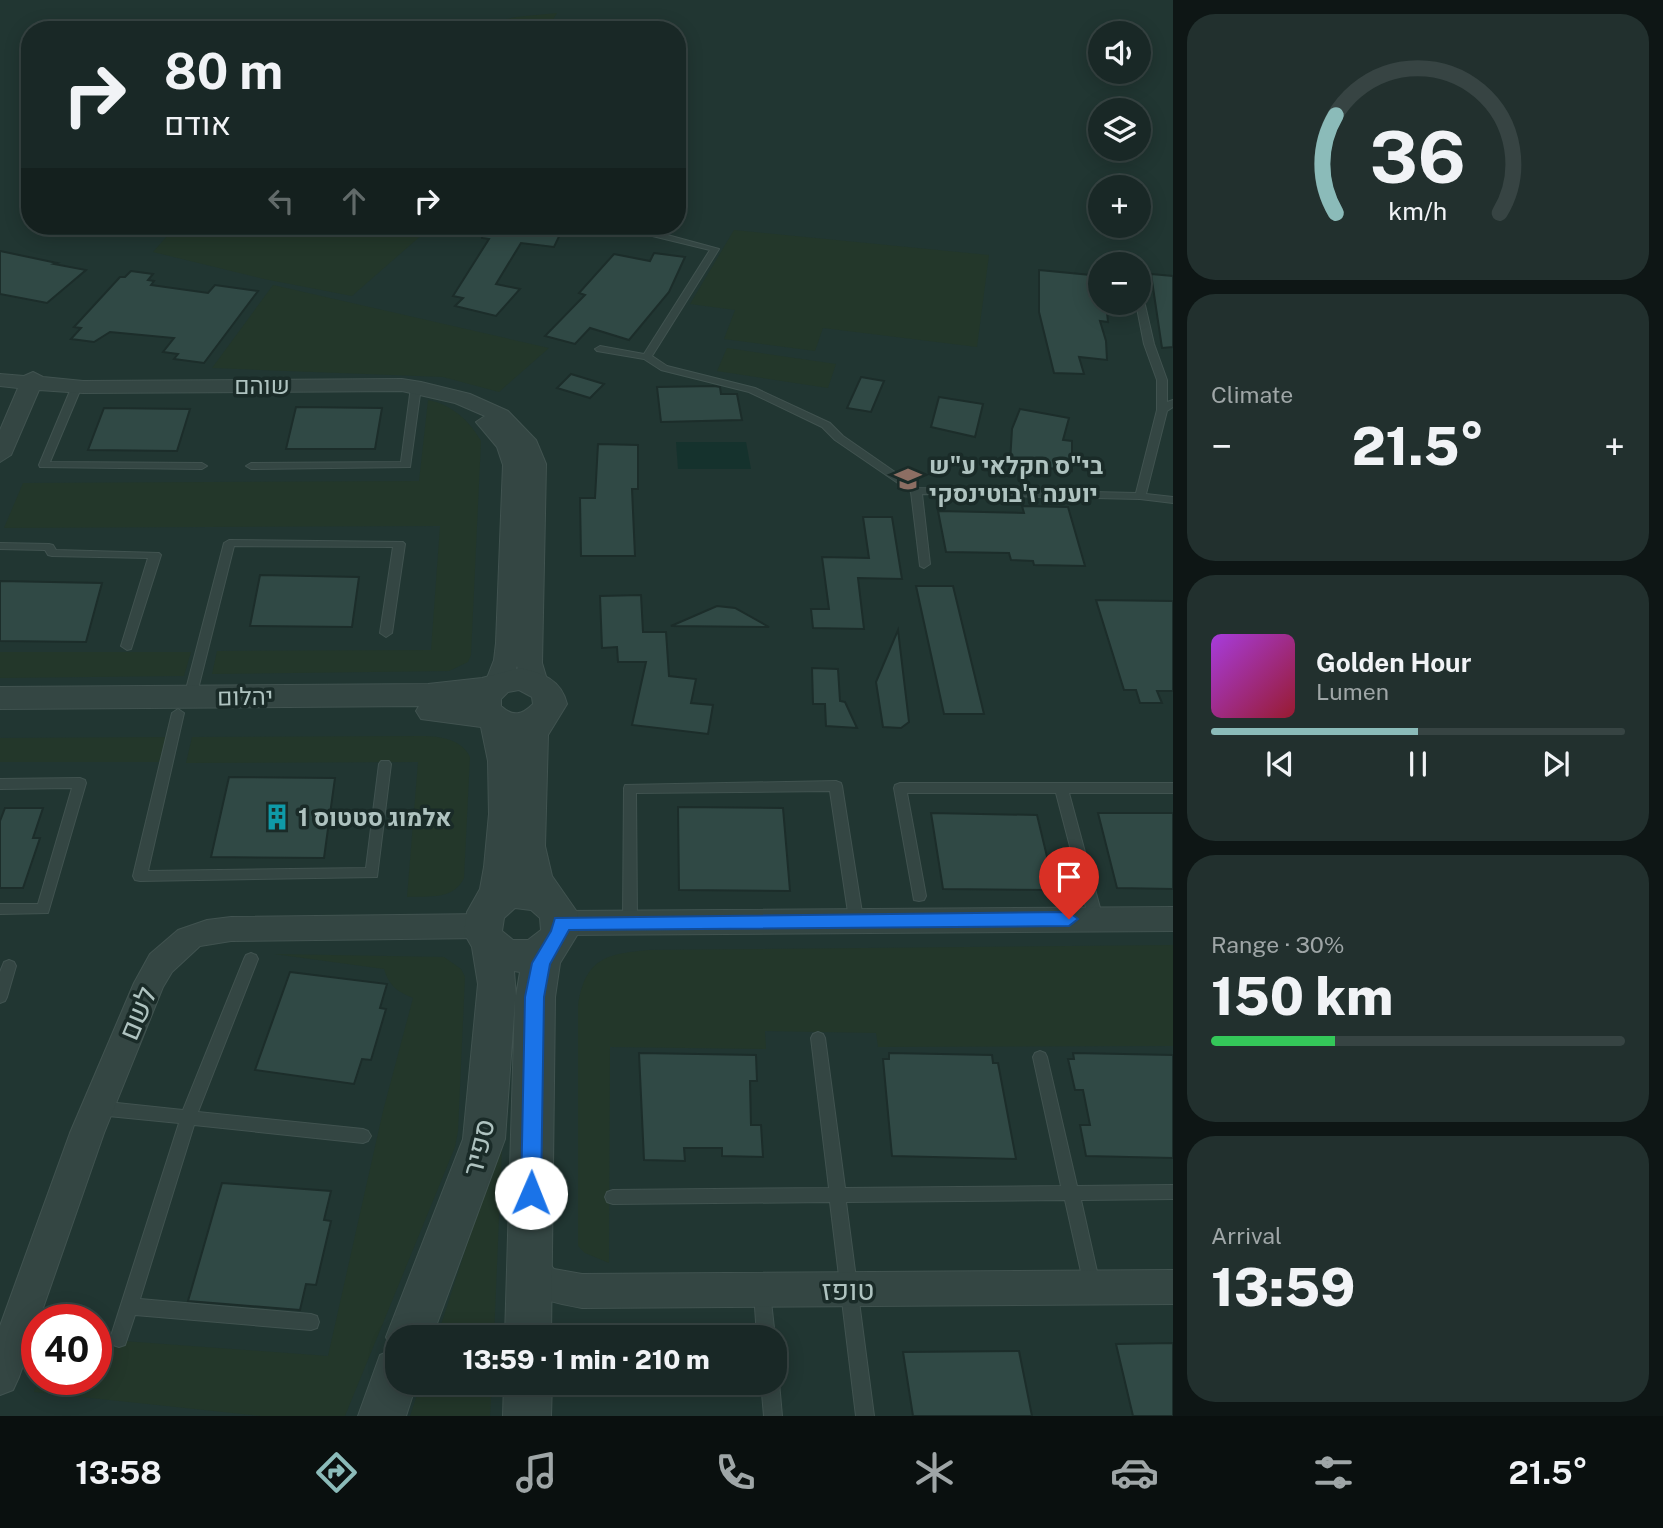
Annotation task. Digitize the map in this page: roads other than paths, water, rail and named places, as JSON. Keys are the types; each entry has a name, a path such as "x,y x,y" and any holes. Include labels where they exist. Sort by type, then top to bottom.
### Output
{"street":[{"name":"שוהם","path":"0,369 32,380"},
{"name":"שוהם","path":"0,380 32,380 71,386 386,384 415,387 455,398 506,419 525,437 533,454 529,663 534,683"},
{"path":"0,455 32,380"},
{"name":"שוהם","path":"455,398 503,437 513,465 509,643 493,702"},
{"path":"541,718 514,726 493,702 519,679 534,683 549,697 550,704 531,735 527,846 534,879 554,925"},
{"name":"יהלום","path":"0,698 449,711 493,702"},
{"name":"ספיר","path":"414,1325 484,1139 496,984 488,926 500,891 504,868 506,772 503,739 493,702"},
{"name":"יהלום","path":"0,714 184,705"},
{"path":"515,894 528,894 554,925 538,954 513,956 488,926 515,894"},
{"path":"554,925 856,919 1173,919"},
{"name":"ספיר","path":"528,1325 535,997 541,963 554,925"},
{"name":"לשם","path":"0,1377 97,1108 149,983 161,963 189,938 231,929 488,926"},
{"name":"טופז","path":"530,1269 545,1284 582,1291 1173,1287"},
{"path":"382,1416 389,1395"},
{"path":"527,1416 528,1395"}],"lane":[{"path":"648,357 715,249 658,235"},
{"path":"1140,496 1168,380 1149,344 1143,315"},
{"path":"600,349 648,357 664,368 752,390 826,425 839,438 916,491 1140,496 1173,500"},
{"path":"71,386 44,466 202,466"},
{"path":"251,466 406,465 415,387"},
{"path":"1162,410 1173,403"},
{"path":"916,491 924,564"},
{"path":"385,764 372,873 140,876 229,543 399,544 386,633"},
{"path":"0,546 49,547 52,553 155,555 127,646"},
{"path":"0,784 80,783 43,909 0,909"},
{"path":"630,922 630,788 836,786 856,919"},
{"path":"919,896 900,788 1173,788"},
{"path":"1061,788 1096,919"},
{"path":"119,1339 187,1119 251,958"},
{"path":"0,997 9,966"},
{"path":"818,1038 865,1416"},
{"path":"1040,1057 1093,1288"},
{"path":"97,1108 363,1136"},
{"path":"612,1197 1173,1192"},
{"path":"762,1289 765,1325"},
{"path":"129,1306 311,1322"},
{"path":"771,1395 773,1416"}],"place":[{"name":"בי\"ס חקלאי ע\"ש יוענה ז'בוטינסקי","path":"908,479"},
{"name":"אלמוג סטטוס 1","path":"277,817"}]}
